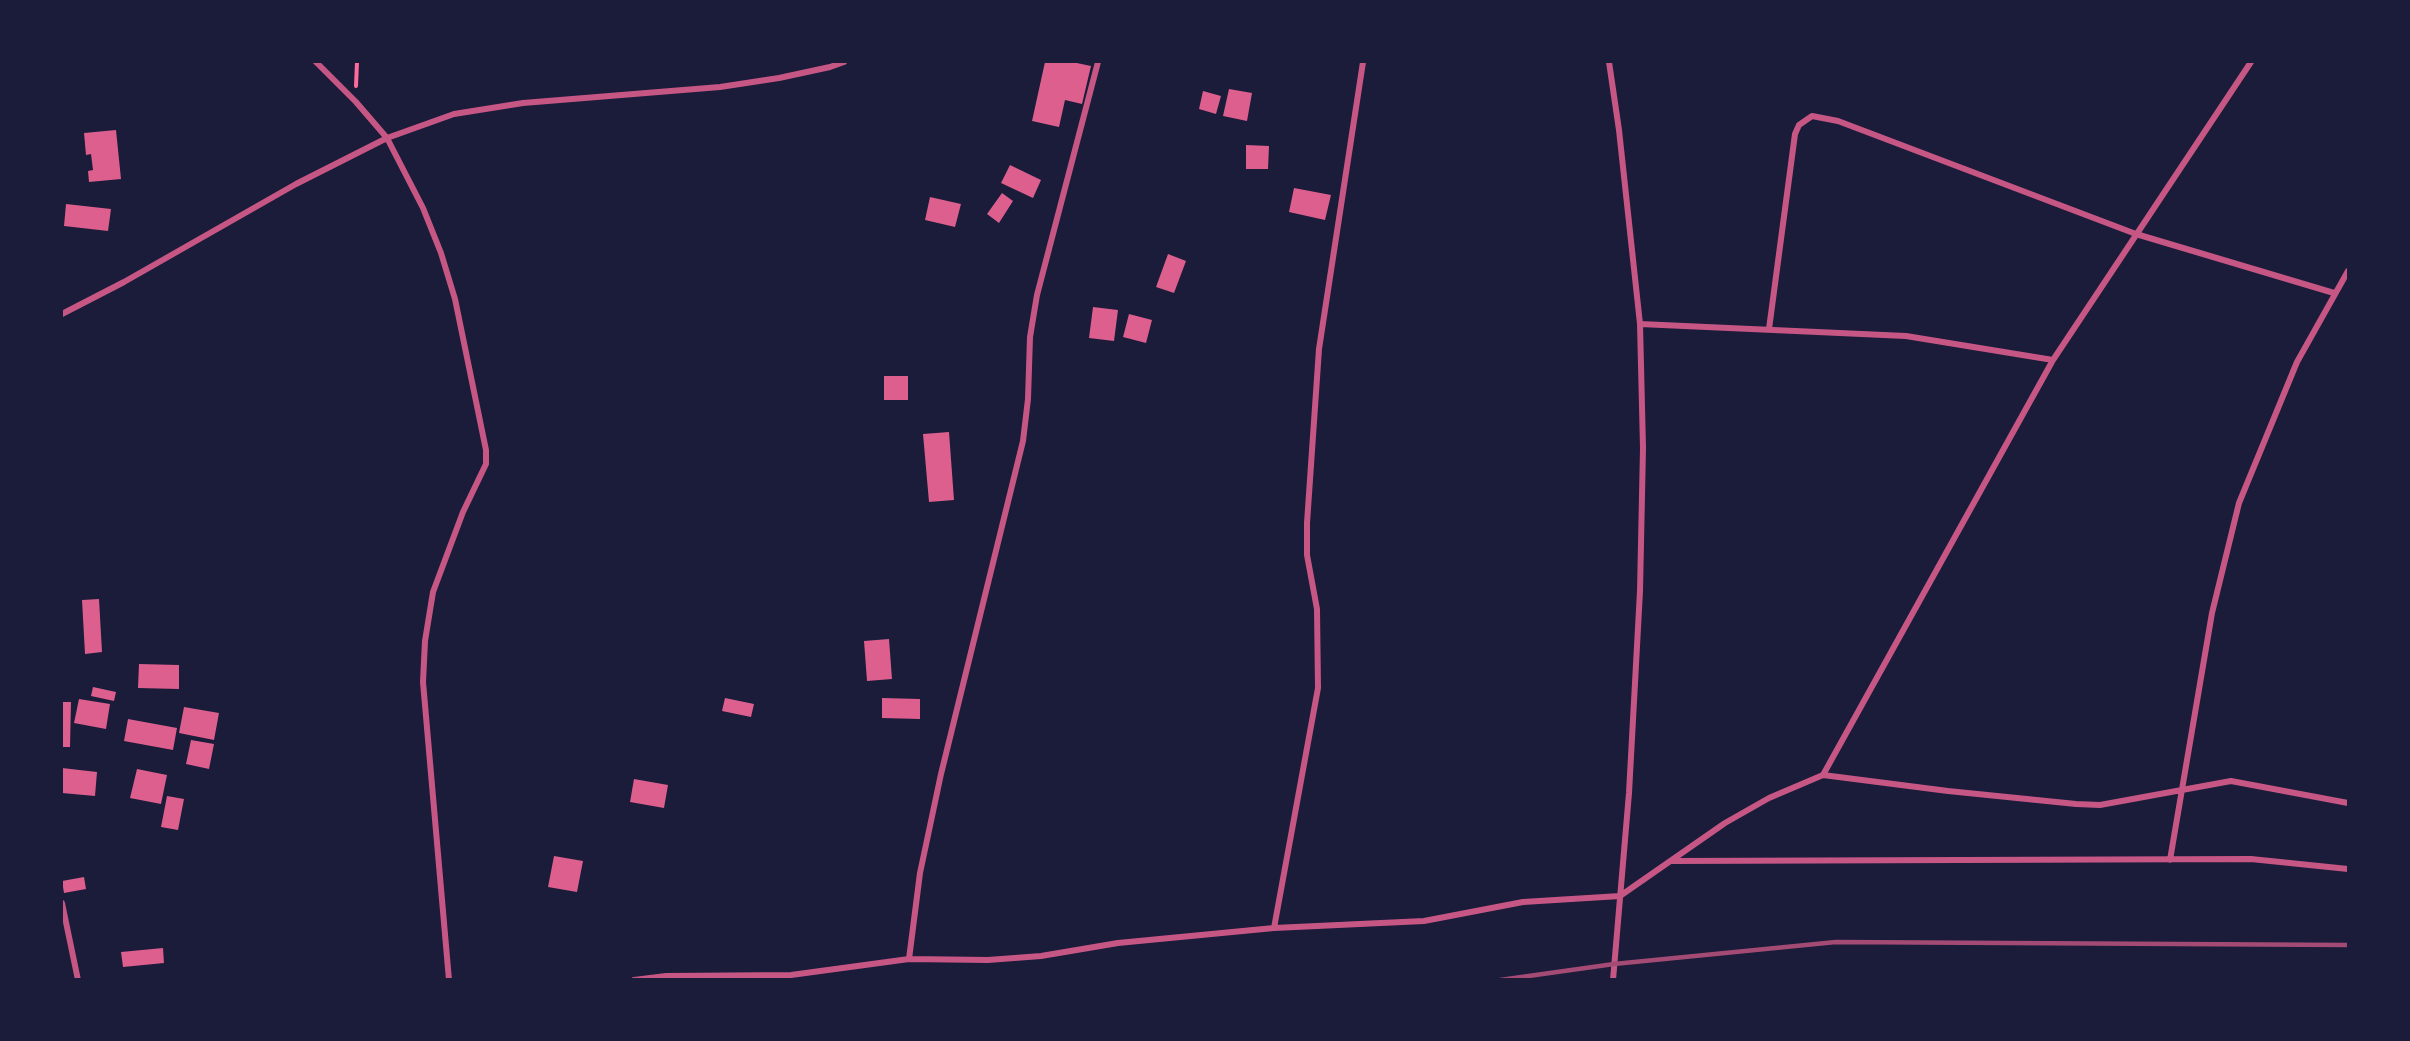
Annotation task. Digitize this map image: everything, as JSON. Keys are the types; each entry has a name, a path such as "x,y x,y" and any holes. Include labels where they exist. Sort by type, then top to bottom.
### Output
{"street":[{"path":"316,62 356,102 387,138 423,208 441,252 455,299 486,450 486,464 463,512 434,592 425,641 423,682 449,980"},
{"path":"62,314 124,282 296,184 387,138 454,114 523,103 720,87 779,78 844,62"},
{"path":"909,959 920,873 939,785 1023,441 1028,399 1030,337 1037,295 1098,62"},
{"path":"1274,928 1318,688 1317,609 1307,555 1307,523 1319,349 1363,62"},
{"path":"1609,62 1619,130 1640,324 1643,448 1640,591 1629,794 1613,980"},
{"path":"1823,775 2052,360 2251,62"},
{"path":"1769,329 1794,134 1799,125 1812,116 1838,121 2136,234 2334,293"},
{"path":"2170,860 2212,613 2239,503 2296,362 2334,293 2349,271"},
{"path":"1640,324 1906,336 2052,360"},
{"path":"634,980 666,976 791,975 909,959 988,960 1118,943 1274,928 1424,921 1522,902 1620,896 1725,823 1769,798 1823,775 1948,791 2092,804 2231,782 2349,803"},
{"path":"1671,861 2251,859 2349,868"},
{"path":"62,903 78,980"}],"building":[{"path":"1045,62 1072,62 1091,66 1082,104 1065,100 1059,127 1032,121"},
{"path":"1229,89 1252,93 1247,121 1223,116"},
{"path":"1203,91 1221,96 1216,114 1199,109"},
{"path":"116,130 121,179 89,182 88,171 93,170 91,154 86,155 84,133"},
{"path":"1246,145 1269,146 1268,169 1246,169"},
{"path":"1010,165 1041,180 1033,198 1001,183"},
{"path":"1294,188 1331,195 1325,220 1289,212"},
{"path":"1002,193 1013,201 999,223 987,214"},
{"path":"930,197 961,204 955,227 925,220"},
{"path":"66,204 111,209 108,231 64,226"},
{"path":"1168,254 1186,261 1174,293 1156,287"},
{"path":"1093,307 1118,310 1114,341 1089,338"},
{"path":"1129,314 1152,320 1146,343 1123,337"},
{"path":"884,376 908,376 908,400 884,400"},
{"path":"949,432 954,500 929,502 923,434"},
{"path":"99,599 102,652 85,654 82,600"},
{"path":"889,639 892,679 867,681 864,641"},
{"path":"139,664 179,665 179,689 138,688"},
{"path":"93,687 116,692 114,701 91,696"},
{"path":"725,698 754,704 751,717 722,711"},
{"path":"882,698 920,699 920,719 882,718"},
{"path":"79,699 110,704 106,729 74,723"},
{"path":"62,702 71,702 70,747 62,747"},
{"path":"184,707 219,713 214,740 179,733"},
{"path":"128,719 177,728 173,750 124,741"},
{"path":"191,740 214,744 209,769 186,764"},
{"path":"62,768 97,772 95,796 62,793"},
{"path":"137,769 167,775 161,804 130,798"},
{"path":"634,779 668,785 664,808 630,802"},
{"path":"167,796 184,799 178,830 161,827"},
{"path":"554,856 583,861 577,892 548,887"},
{"path":"84,877 86,889 64,893 62,881"},
{"path":"163,948 164,963 123,967 121,952"}],"railway":[{"path":"1500,980 1614,964 1836,942 2348,945"}]}
